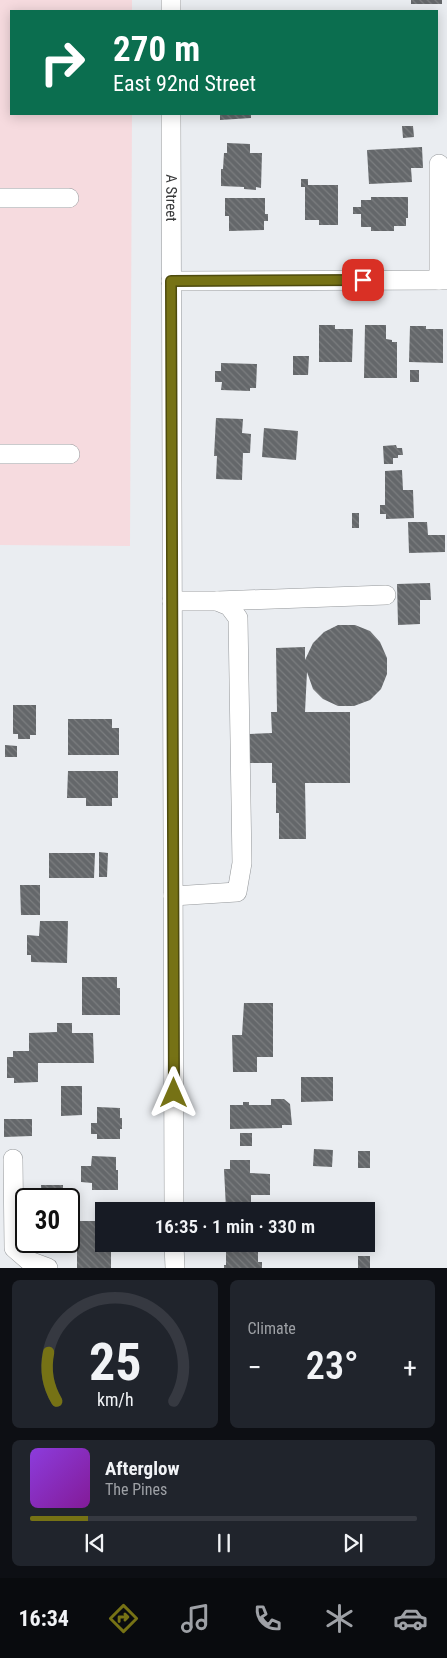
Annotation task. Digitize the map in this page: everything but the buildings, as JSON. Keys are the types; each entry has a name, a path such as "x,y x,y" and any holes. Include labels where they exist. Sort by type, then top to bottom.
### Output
{"street":[{"name":"A Street","path":"171,115 174,1202"},
{"path":"171,281 443,280 439,164"},
{"path":"0,198 69,198"},
{"path":"0,454 70,454"},
{"path":"172,601 386,595"},
{"path":"173,896 237,892 242,864 238,618 229,606 217,600"},
{"path":"12,1159 14,1248 29,1261 48,1268"},
{"path":"174,1252 174,1268"}],"shaded area":[{"path":"0,0 132,0 132,10 10,10 10,115 132,115 130,546 0,545"}],"route":[{"path":"174,1093 171,281 363,280"}]}
